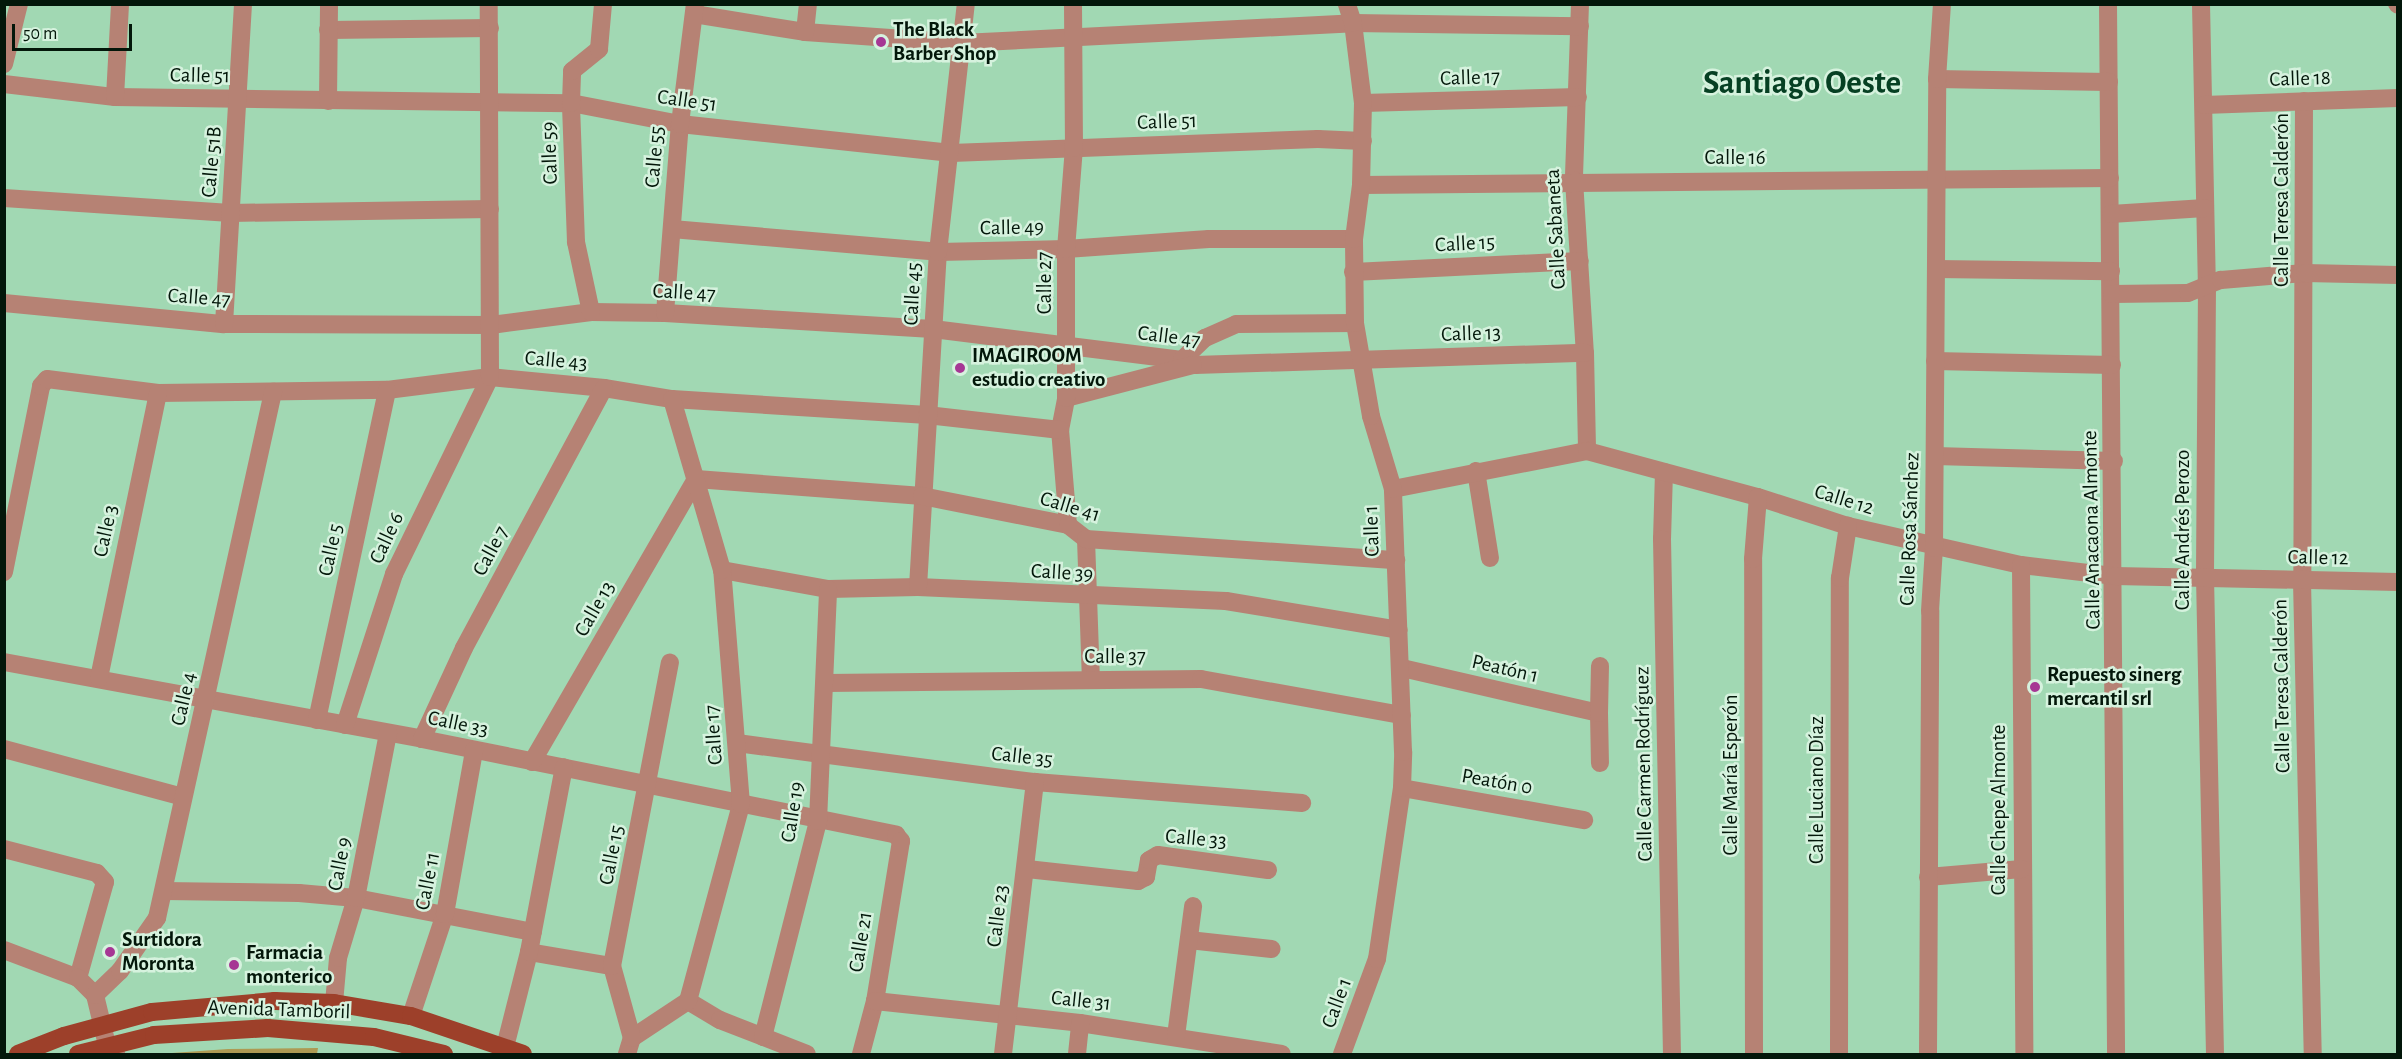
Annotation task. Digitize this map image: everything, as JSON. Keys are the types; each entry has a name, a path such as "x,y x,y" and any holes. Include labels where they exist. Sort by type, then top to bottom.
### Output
{"main road":[{"name":"Avenida Tamboril","path":"18,1054 101,1025 152,1012 228,1002 334,1003 411,1016 523,1054"},
{"name":"Avenida Tamboril","path":"78,1054 112,1050 211,1029 268,1028 374,1037 444,1054"}],"street":[{"path":"4,64 19,4"},
{"path":"115,97 120,4"},
{"name":"Calle 51B","path":"224,324 243,4"},
{"path":"328,101 329,4"},
{"path":"489,4 490,377"},
{"name":"Calle 59","path":"591,312 576,242 572,71 599,49 603,4"},
{"path":"805,32 808,4"},
{"name":"Calle 45","path":"918,587 938,252 951,153 966,4"},
{"name":"Calle 27","path":"1068,525 1060,430 1066,398 1066,249 1074,148 1073,4"},
{"name":"Calle 1","path":"1342,1054 1377,959 1402,788 1401,668 1393,489 1359,361 1355,323 1354,239 1361,185 1363,104 1353,23 1347,4"},
{"name":"Calle Sabaneta","path":"1580,4 1574,180 1585,352 1587,451"},
{"name":"Calle Rosa Sánchez","path":"1928,1054 1930,611 1934,548 1937,80 1942,4"},
{"name":"Calle Anacaona Almonte","path":"2108,4 2115,576 2116,1054"},
{"name":"Calle Andrés Perozo","path":"2201,4 2207,286 2205,578 2215,1054"},
{"path":"695,9 805,32 963,43 1353,23 1580,26"},
{"name":"Calle 55","path":"665,314 680,124 695,9"},
{"path":"328,30 490,28"},
{"path":"1937,80 2109,82"},
{"name":"Calle 51","path":"4,84 115,97 328,101 490,99 571,103 680,124 951,153 1318,139 1363,141"},
{"name":"Calle 17","path":"1363,104 1578,97"},
{"name":"Calle 18","path":"2204,105 2397,98"},
{"name":"Calle Teresa Calderón","path":"2304,101 2302,581 2313,1054"},
{"name":"Calle 16","path":"1361,185 1574,180 2110,178"},
{"path":"4,198 231,213 490,208"},
{"path":"2111,214 2205,208"},
{"name":"Calle 49","path":"672,229 938,252 1066,249 1209,239 1354,239"},
{"name":"Calle 15","path":"1353,272 1580,261"},
{"path":"1936,269 2111,270"},
{"path":"2112,294 2188,293 2221,280 2305,273 2397,275"},
{"name":"Calle 47","path":"4,303 224,324 491,325 591,312 665,314 933,329 1188,362 1359,361"},
{"path":"1066,398 1188,362 1205,338 1236,324 1355,323"},
{"name":"Calle 13","path":"1359,361 1585,352"},
{"path":"1935,362 2112,365"},
{"name":"Calle 43","path":"4,572 41,386 47,379 158,393 387,390 490,377 604,388 672,399 927,415 1060,430"},
{"name":"Calle 6","path":"345,725 394,574 490,377"},
{"name":"Calle 7","path":"422,739 464,648 604,388"},
{"name":"Calle 5","path":"317,720 387,390"},
{"name":"Calle 4","path":"95,995 145,940 164,891 273,392"},
{"name":"Calle 3","path":"99,678 158,393"},
{"name":"Calle 17","path":"672,399 723,570 741,804 688,1001"},
{"name":"Calle 12","path":"1393,489 1587,451 1758,497 1848,526 1934,548 2021,565 2115,576 2397,582"},
{"path":"1935,456 2114,461"},
{"path":"1476,471 1490,558"},
{"name":"Calle Carmen Rodríguez","path":"1664,472 1662,551 1672,1054"},
{"name":"Calle 13","path":"532,762 696,479"},
{"name":"Calle 41","path":"696,479 922,495 1068,525 1086,539 1396,560"},
{"name":"Calle María Esperón","path":"1754,1054 1753,559 1758,497"},
{"name":"Calle Luciano Díaz","path":"1839,1054 1840,579 1848,526"},
{"path":"1086,539 1091,680"},
{"name":"Calle Chepe Almonte","path":"2021,565 2024,1054"},
{"name":"Calle 39","path":"723,570 828,589 918,587 1089,597 1226,601 1399,630"},
{"name":"Calle 19","path":"763,1036 818,821 823,756 828,589"},
{"name":"Calle 33","path":"4,662 422,739 900,837"},
{"name":"Calle 15","path":"629,1046 612,966 649,786 670,662"},
{"path":"1600,666 1600,763"},
{"name":"Peatón 1","path":"1401,668 1599,713"},
{"name":"Calle 37","path":"826,683 1200,679 1402,715"},
{"name":"Calle 9","path":"334,1003 338,958 356,898 388,733"},
{"name":"Calle 35","path":"737,743 1035,782 1302,803"},
{"path":"4,749 183,798"},
{"name":"Calle 11","path":"411,1016 445,914 474,751"},
{"path":"505,1047 529,951 564,767"},
{"name":"Calle 23","path":"1004,1054 1027,869 1035,782"},
{"name":"Peatón 0","path":"1402,788 1584,820"},
{"name":"Calle 21","path":"861,1054 874,1001 900,837"},
{"path":"4,849 97,873 105,882 78,978"},
{"name":"Calle 33","path":"1027,869 1138,881 1146,877 1149,860 1158,855 1268,870"},
{"path":"1928,877 2022,869"},
{"path":"164,891 299,893 356,898 533,932"},
{"path":"1176,1036 1193,906"},
{"path":"1190,940 1272,949"},
{"path":"4,950 78,978 95,995 101,1025 112,1050"},
{"path":"529,951 612,966"},
{"path":"629,1046 688,1001 720,1020 807,1054"},
{"name":"Calle 31","path":"874,1001 1080,1023 1282,1054"},
{"path":"1077,1054 1080,1023"}],"shaded area":[{"path":"318,1048 317,1054 158,1054 228,1049"}],"place":[{"name":"The Black Barber Shop","path":"881,42"},
{"name":"IMAGIROOM estudio creativo","path":"960,368"},
{"name":"Repuesto sinerg mercantil srl","path":"2035,687"},
{"name":"Surtidora Moronta","path":"110,952"},
{"name":"Farmacia monterico","path":"234,965"}],"district":[{"name":"Santiago Oeste","path":"1802,84"}]}
